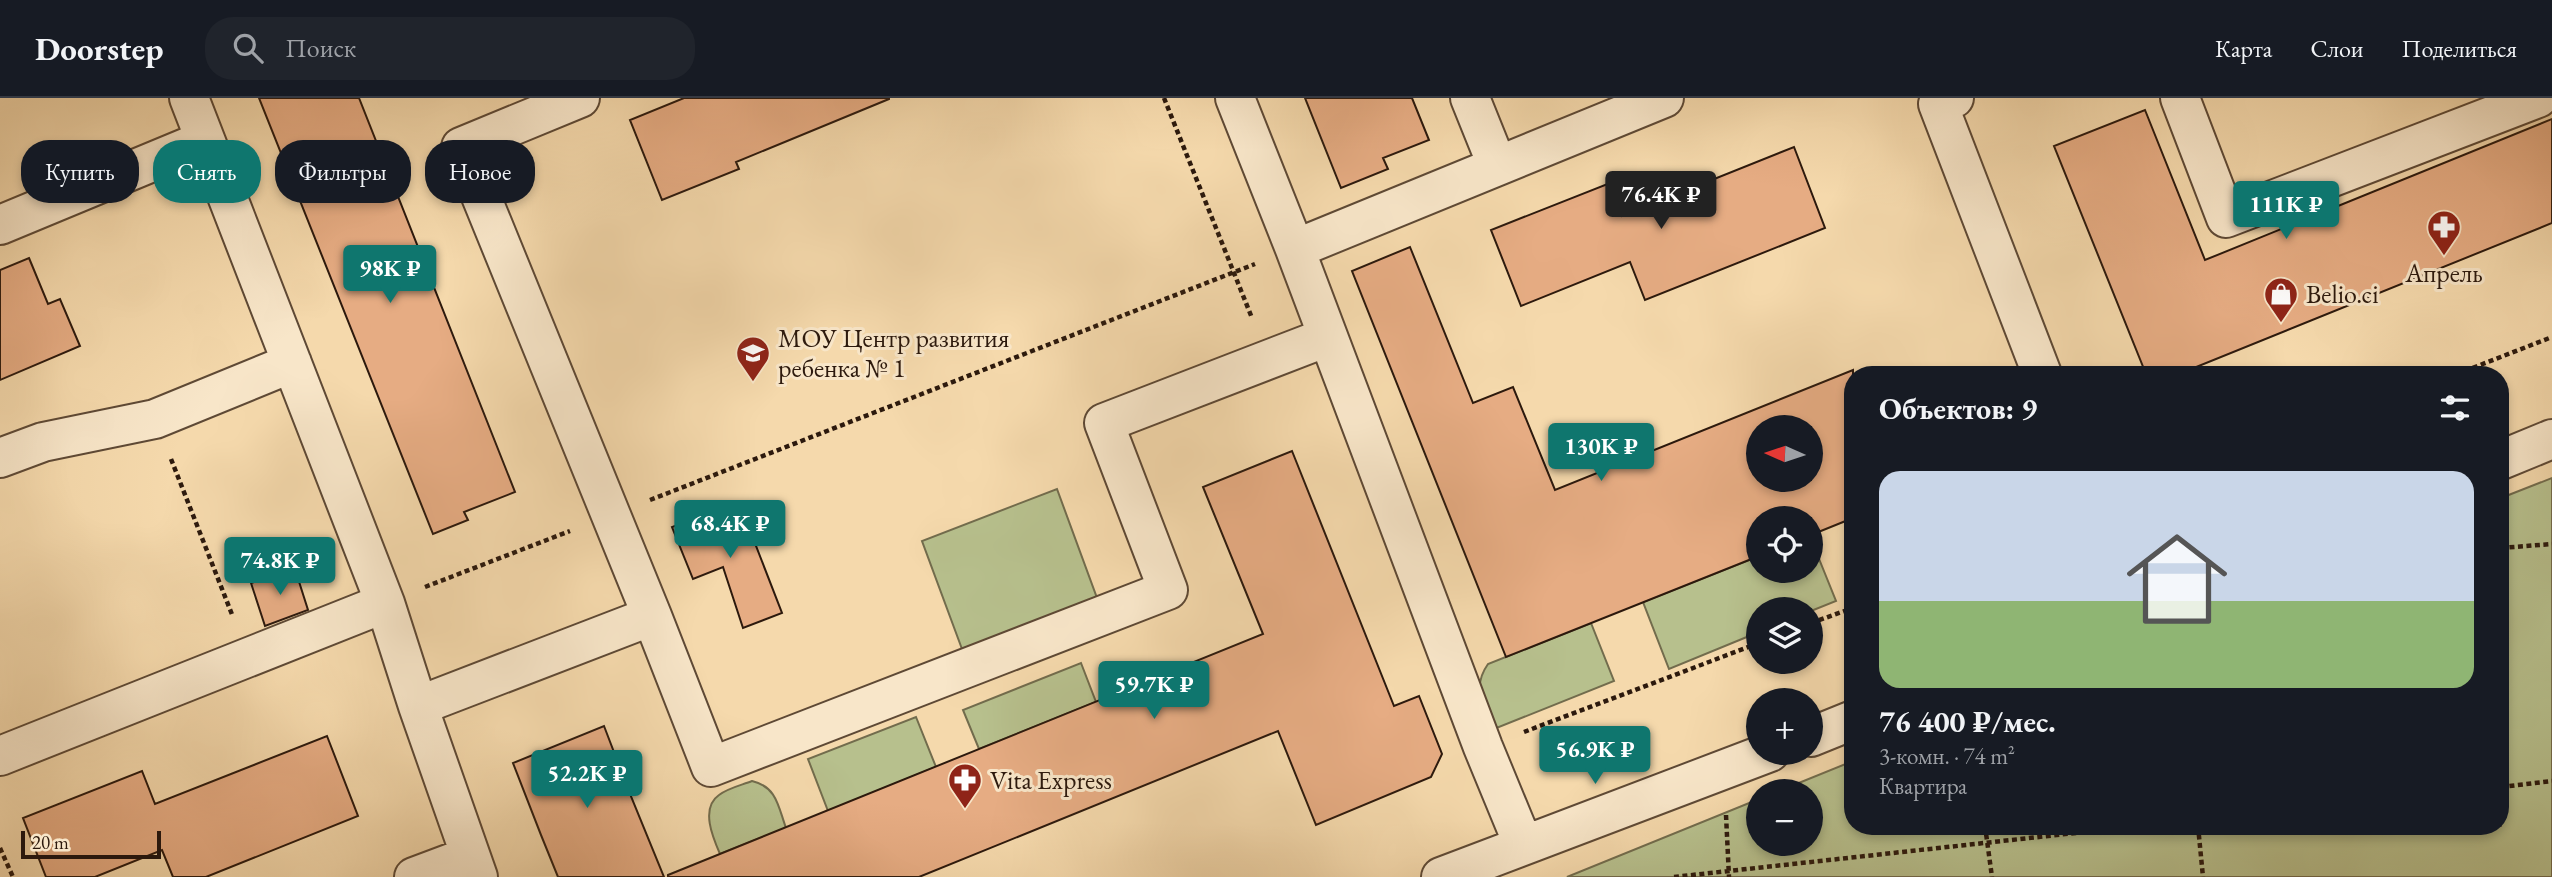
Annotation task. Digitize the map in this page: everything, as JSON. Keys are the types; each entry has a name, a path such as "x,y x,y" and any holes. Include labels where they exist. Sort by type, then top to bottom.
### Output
{"street":[{"path":"189,98 205,140"},
{"path":"580,98 461,147 612,514 711,767 1168,590 1104,423 1326,337"},
{"path":"1236,98 1483,747 1523,844"},
{"path":"1471,98 1497,165"},
{"path":"1294,249 1664,98"},
{"path":"2180,98 2226,218 2538,98"},
{"path":"1942,100 2039,366"},
{"path":"0,225 153,162"},
{"path":"230,203 385,603 474,866 414,877"},
{"path":"0,458 43,442 155,419 292,363"},
{"path":"2509,457 2552,439"},
{"path":"0,756 385,603"},
{"path":"418,706 652,616"},
{"path":"1823,732 1844,724"},
{"path":"1441,877 1746,761"}],"path":[{"path":"1164,98 1268,359"},
{"path":"385,603 1294,249"},
{"path":"2478,366 2552,337"},
{"path":"155,419 248,657"},
{"path":"2509,547 2552,544"},
{"path":"1823,619 1844,611"},
{"path":"1483,747 1746,648"},
{"path":"1724,770 1729,874"},
{"path":"2509,786 2552,781"},
{"path":"1987,835 1992,877"},
{"path":"1674,877 1729,874 2064,835"},
{"path":"2199,835 2203,877"},
{"path":"0,848 13,877"}],"green space":[{"path":"2552,478 2552,877 1567,877 1746,804 1746,856 1823,856 1823,779 1809,779 1844,765 1844,835 2509,835 2509,495"},
{"path":"1057,489 1097,598 962,649 922,541"},
{"path":"1746,561 1746,583 1823,583 1823,569 1836,601 1823,606 1823,597 1746,597 1746,637 1669,669 1643,602"},
{"path":"1591,623 1614,681 1494,729 1483,704 1480,689 1480,681 1488,664"},
{"path":"1081,663 1096,702 979,749 963,710"},
{"path":"916,717 936,767 828,811 808,759"},
{"path":"752,781 772,793 786,828 720,854 710,823 710,807 723,793"}],"building":[{"path":"259,98 359,98 376,140 276,140"},
{"path":"684,98 889,99 736,162 739,169 662,200 630,120"},
{"path":"1305,98 1412,98 1429,140 1383,158 1388,169 1341,188"},
{"path":"2145,110 2205,260 2552,119 2552,223 2199,366 2143,366 2054,146"},
{"path":"1794,147 1825,228 1645,300 1630,262 1521,306 1491,230 1610,183 1622,216"},
{"path":"301,203 401,203 515,492 464,512 468,520 433,534"},
{"path":"1410,247 1473,403 1513,387 1555,490 1844,374 1844,522 1823,530 1823,506 1746,506 1746,561 1506,657 1352,271"},
{"path":"29,258 48,304 60,299 80,346 0,380 0,270"},
{"path":"1292,451 1394,706 1419,696 1442,754 1431,777 1316,825 1278,731 919,877 668,877 1263,634 1203,487"},
{"path":"739,502 782,613 743,628 723,567 693,579 672,527"},
{"path":"295,569 308,610 265,626 251,583"},
{"path":"604,726 664,877 558,877 541,835 513,763"},
{"path":"327,736 358,816 206,877 173,877 162,850 95,877 46,877 23,818 142,771 155,804"}],"place":[{"name":"Апрель","path":"2444,257"},
{"name":"Belio.ci","path":"2281,324"},
{"name":"МОУ Центр развития ребенка № 1","path":"753,383"},
{"name":"Vita Express","path":"965,810"}]}
